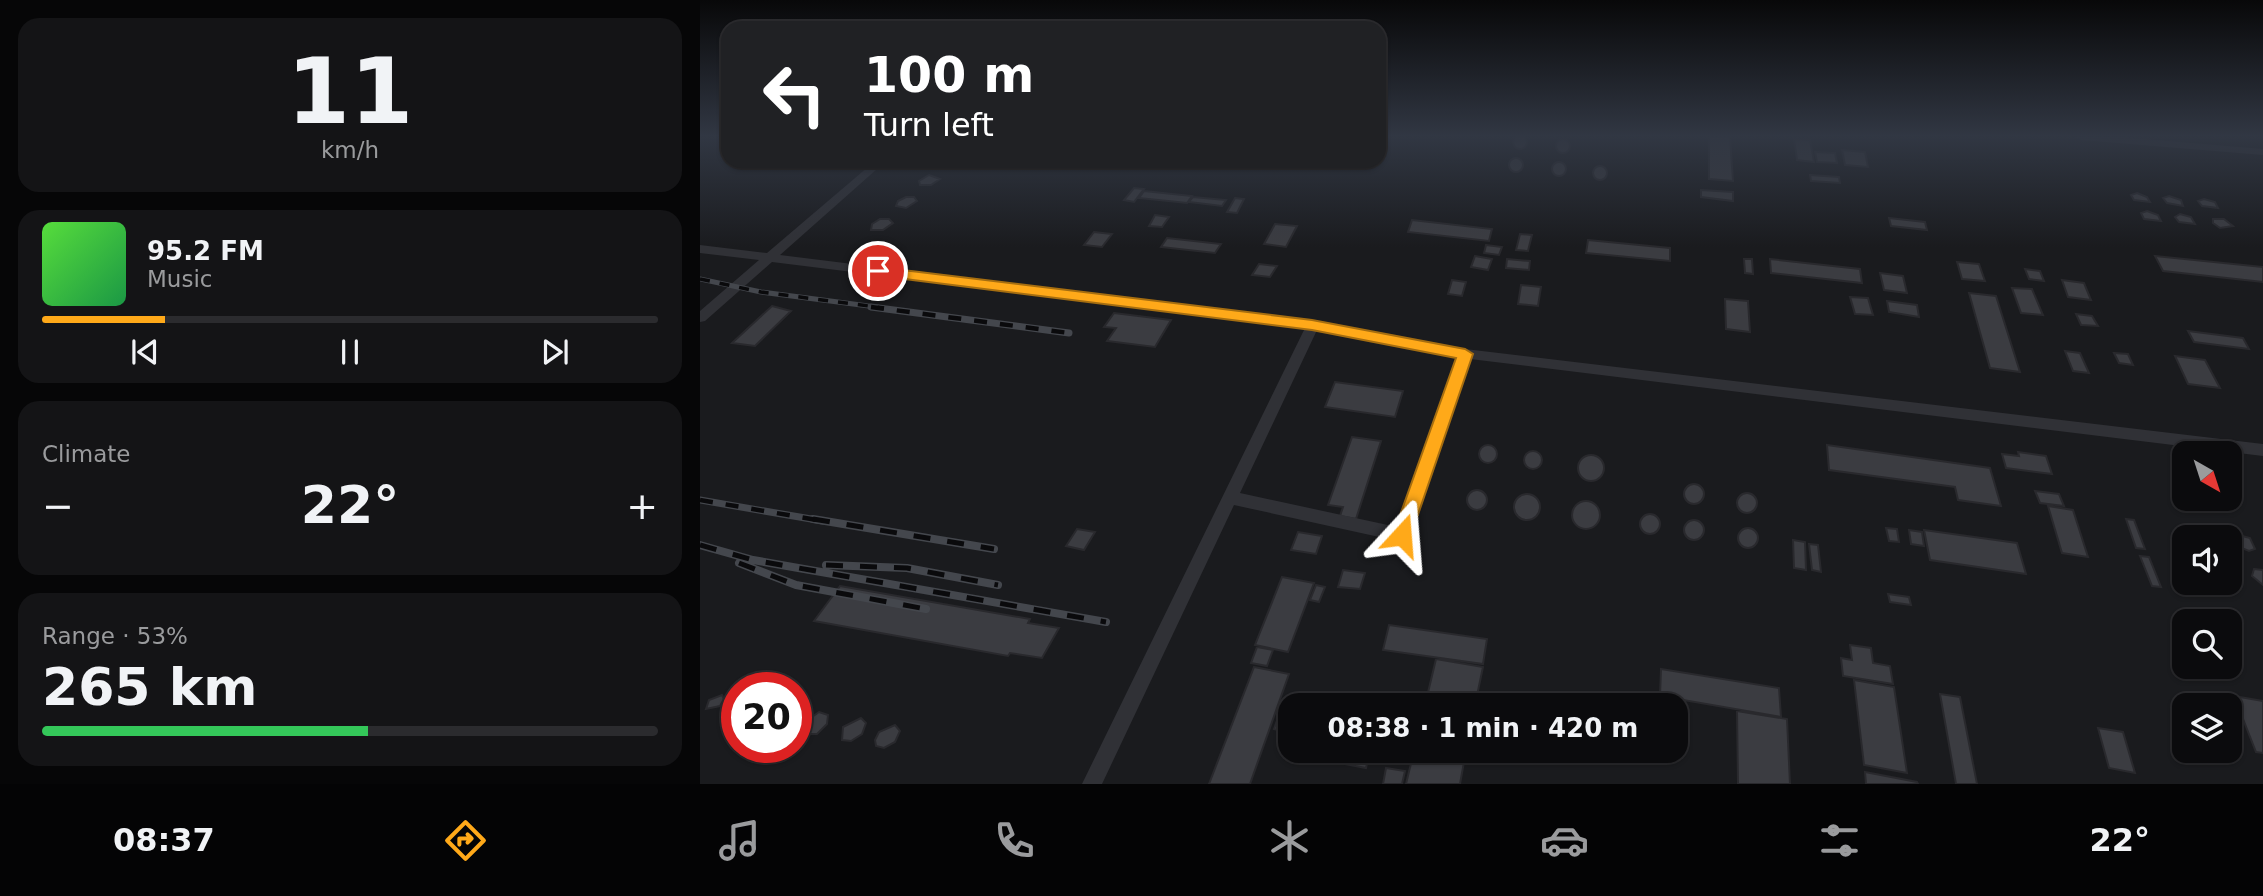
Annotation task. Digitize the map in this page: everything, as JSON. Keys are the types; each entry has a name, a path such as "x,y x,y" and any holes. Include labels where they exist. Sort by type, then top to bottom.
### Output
{"lane":[{"path":"700,318 867,174"},
{"path":"700,249 1312,325 1465,354 2263,450"},
{"path":"1092,784 1312,325"},
{"path":"1229,497 1402,535 1465,354"}],"shaded area":[{"path":"700,174 2263,174 2263,784 700,784"}],"building":[{"path":"1593,174 1607,174 1603,180 1597,180"},
{"path":"1709,174 1732,174 1733,181 1709,179"},
{"path":"929,175 940,179 931,185 920,185 919,181"},
{"path":"1810,175 1839,177 1840,183 1811,181"},
{"path":"1134,188 1144,189 1134,202 1124,200"},
{"path":"1701,190 1733,192 1733,201 1701,197"},
{"path":"1144,191 1192,196 1187,203 1139,198"},
{"path":"2137,193 2147,197 2150,202 2134,200 2131,195"},
{"path":"2169,196 2181,200 2183,206 2167,203 2163,198"},
{"path":"914,197 917,201 906,208 896,206 898,201"},
{"path":"1193,197 1226,200 1222,206 1189,202"},
{"path":"1235,198 1244,199 1237,213 1227,212"},
{"path":"2204,199 2215,202 2218,208 2202,206 2198,201"},
{"path":"2147,211 2158,215 2161,221 2144,219 2141,213"},
{"path":"2180,214 2191,217 2195,224 2179,222 2175,217"},
{"path":"1155,215 1169,217 1162,227 1149,226"},
{"path":"1889,218 1925,222 1927,230 1891,226"},
{"path":"880,219 889,219 893,223 883,230 871,230 872,224"},
{"path":"2213,219 2224,219 2233,226 2220,228 2213,223"},
{"path":"1412,220 1492,229 1489,241 1408,232"},
{"path":"1275,224 1297,226 1286,247 1264,244"},
{"path":"1094,232 1112,234 1102,247 1084,245"},
{"path":"1520,234 1532,235 1528,251 1516,250"},
{"path":"1167,238 1221,244 1215,253 1161,247"},
{"path":"1588,240 1670,248 1670,261 1586,253"},
{"path":"1486,245 1502,247 1499,255 1484,253"},
{"path":"1475,256 1492,259 1488,270 1471,267"},
{"path":"2155,256 2263,267 2263,282 2163,271"},
{"path":"1507,259 1530,261 1529,270 1506,268"},
{"path":"1744,259 1752,259 1753,274 1745,273"},
{"path":"1770,259 1860,269 1862,283 1771,273"},
{"path":"1957,262 1979,264 1985,281 1962,279"},
{"path":"1259,264 1277,266 1270,277 1252,275"},
{"path":"2025,269 2040,271 2044,281 2029,279"},
{"path":"1880,273 1903,276 1907,293 1884,290"},
{"path":"1452,280 1466,282 1462,296 1448,294"},
{"path":"2062,280 2084,283 2091,300 2068,297"},
{"path":"1521,285 1541,287 1538,306 1518,304"},
{"path":"2012,288 2032,289 2043,315 2021,313"},
{"path":"1969,293 1996,296 2020,372 1990,368"},
{"path":"1850,297 1868,298 1873,315 1855,314"},
{"path":"1725,299 1748,301 1750,332 1726,329"},
{"path":"1887,301 1917,305 1919,317 1889,312"},
{"path":"772,306 791,311 755,346 732,343"},
{"path":"1114,313 1171,320 1155,347 1107,341 1116,328 1104,327"},
{"path":"2076,314 2092,316 2098,326 2081,325"},
{"path":"2188,331 2243,338 2249,349 2194,342"},
{"path":"2065,351 2080,353 2089,373 2073,371"},
{"path":"2114,353 2128,354 2133,365 2119,363"},
{"path":"2175,356 2205,360 2220,388 2188,384"},
{"path":"1335,382 1403,391 1395,417 1325,407"},
{"path":"1352,437 1381,441 1356,519 1340,516 1343,507 1328,505"},
{"path":"1484,445 1492,445 1497,454 1495,461 1484,463 1479,458 1479,450"},
{"path":"1827,445 1990,468 2001,506 1958,500 1955,487 1829,470"},
{"path":"1529,451 1537,451 1542,460 1540,467 1529,469 1524,464 1524,456"},
{"path":"2018,452 2046,456 2052,474 2006,468 2002,454 2019,456"},
{"path":"1591,455 1600,459 1604,468 1600,477 1591,481 1582,477 1578,468 1582,459"},
{"path":"1694,484 1701,487 1704,494 1701,501 1694,504 1687,501 1684,494 1687,487"},
{"path":"1477,490 1484,493 1487,500 1484,507 1477,510 1470,507 1467,500 1470,493"},
{"path":"2035,491 2059,494 2064,506 2040,503"},
{"path":"1747,493 1754,496 1757,503 1754,510 1747,513 1740,510 1737,503 1740,496"},
{"path":"1527,494 1536,498 1540,507 1536,516 1527,520 1518,516 1514,507 1518,498"},
{"path":"1586,501 1596,505 1600,515 1596,525 1586,529 1576,525 1572,515 1576,505"},
{"path":"2048,506 2073,510 2088,557 2062,553"},
{"path":"1650,514 1657,517 1660,524 1657,531 1650,534 1643,531 1640,524 1643,517"},
{"path":"2126,519 2134,520 2145,549 2136,548"},
{"path":"1690,520 1698,520 1704,530 1698,540 1690,540 1684,534 1684,526"},
{"path":"1744,528 1752,528 1758,538 1752,548 1744,548 1738,542 1738,534"},
{"path":"1886,528 1897,529 1899,542 1889,541"},
{"path":"1077,529 1095,532 1084,550 1066,546"},
{"path":"1909,530 1922,532 1924,546 1911,544"},
{"path":"1924,530 2017,543 2026,574 1930,560"},
{"path":"1298,532 1322,536 1316,554 1291,550"},
{"path":"2242,536 2250,538 2255,549 2249,551 2242,548"},
{"path":"1793,540 1805,542 1806,570 1794,568"},
{"path":"1809,544 1818,545 1821,572 1812,570"},
{"path":"2140,556 2149,557 2161,587 2152,586"},
{"path":"2254,569 2263,570 2263,585 2252,576"},
{"path":"1343,570 1365,573 1360,589 1338,587"},
{"path":"1282,577 1314,583 1288,652 1255,645"},
{"path":"1316,585 1325,587 1319,602 1310,600"},
{"path":"840,586 1030,619 1028,623 1059,628 1042,658 1010,653 1008,656 814,621"},
{"path":"1888,594 1909,597 1911,605 1890,602"},
{"path":"1389,625 1487,639 1483,664 1383,650"},
{"path":"1850,645 1871,648 1873,663 1890,666 1893,684 1843,676 1841,658 1852,660"},
{"path":"1257,647 1273,650 1267,666 1251,663"},
{"path":"1436,659 1483,667 1478,693 1428,693"},
{"path":"1254,667 1289,674 1282,693 1278,693 1278,705 1250,784 1209,784"},
{"path":"1661,669 1779,688 1781,717 1688,701 1688,693 1660,693"},
{"path":"1854,680 1894,687 1907,773 1864,765"},
{"path":"1940,694 1960,697 1977,784 1956,784"},
{"path":"721,695 720,706 706,709 709,700"},
{"path":"2242,697 2263,701 2263,753 2256,752 2242,716"},
{"path":"1737,711 1787,719 1790,784 1738,784"},
{"path":"819,712 828,715 827,724 817,734 812,734 812,717"},
{"path":"861,718 866,723 862,734 851,741 842,740 843,727"},
{"path":"895,725 900,731 895,742 884,748 876,746 875,740 879,732"},
{"path":"2098,728 2123,732 2135,773 2109,768"},
{"path":"1340,763 1367,763 1366,768"},
{"path":"1411,763 1464,763 1460,784 1406,784"},
{"path":"1386,768 1405,771 1402,784 1383,784"},
{"path":"1865,772 1917,782 1918,784 1866,784"}],"railway":[{"path":"700,279 761,292 884,308"},
{"path":"871,307 1069,333"},
{"path":"700,500 823,521"},
{"path":"813,519 994,549"},
{"path":"700,545 753,560 1106,622"},
{"path":"739,563 796,585 926,609"},
{"path":"826,565 907,568 998,585"}],"route":[{"path":"878,271 1312,325 1465,354 1402,535"}]}
